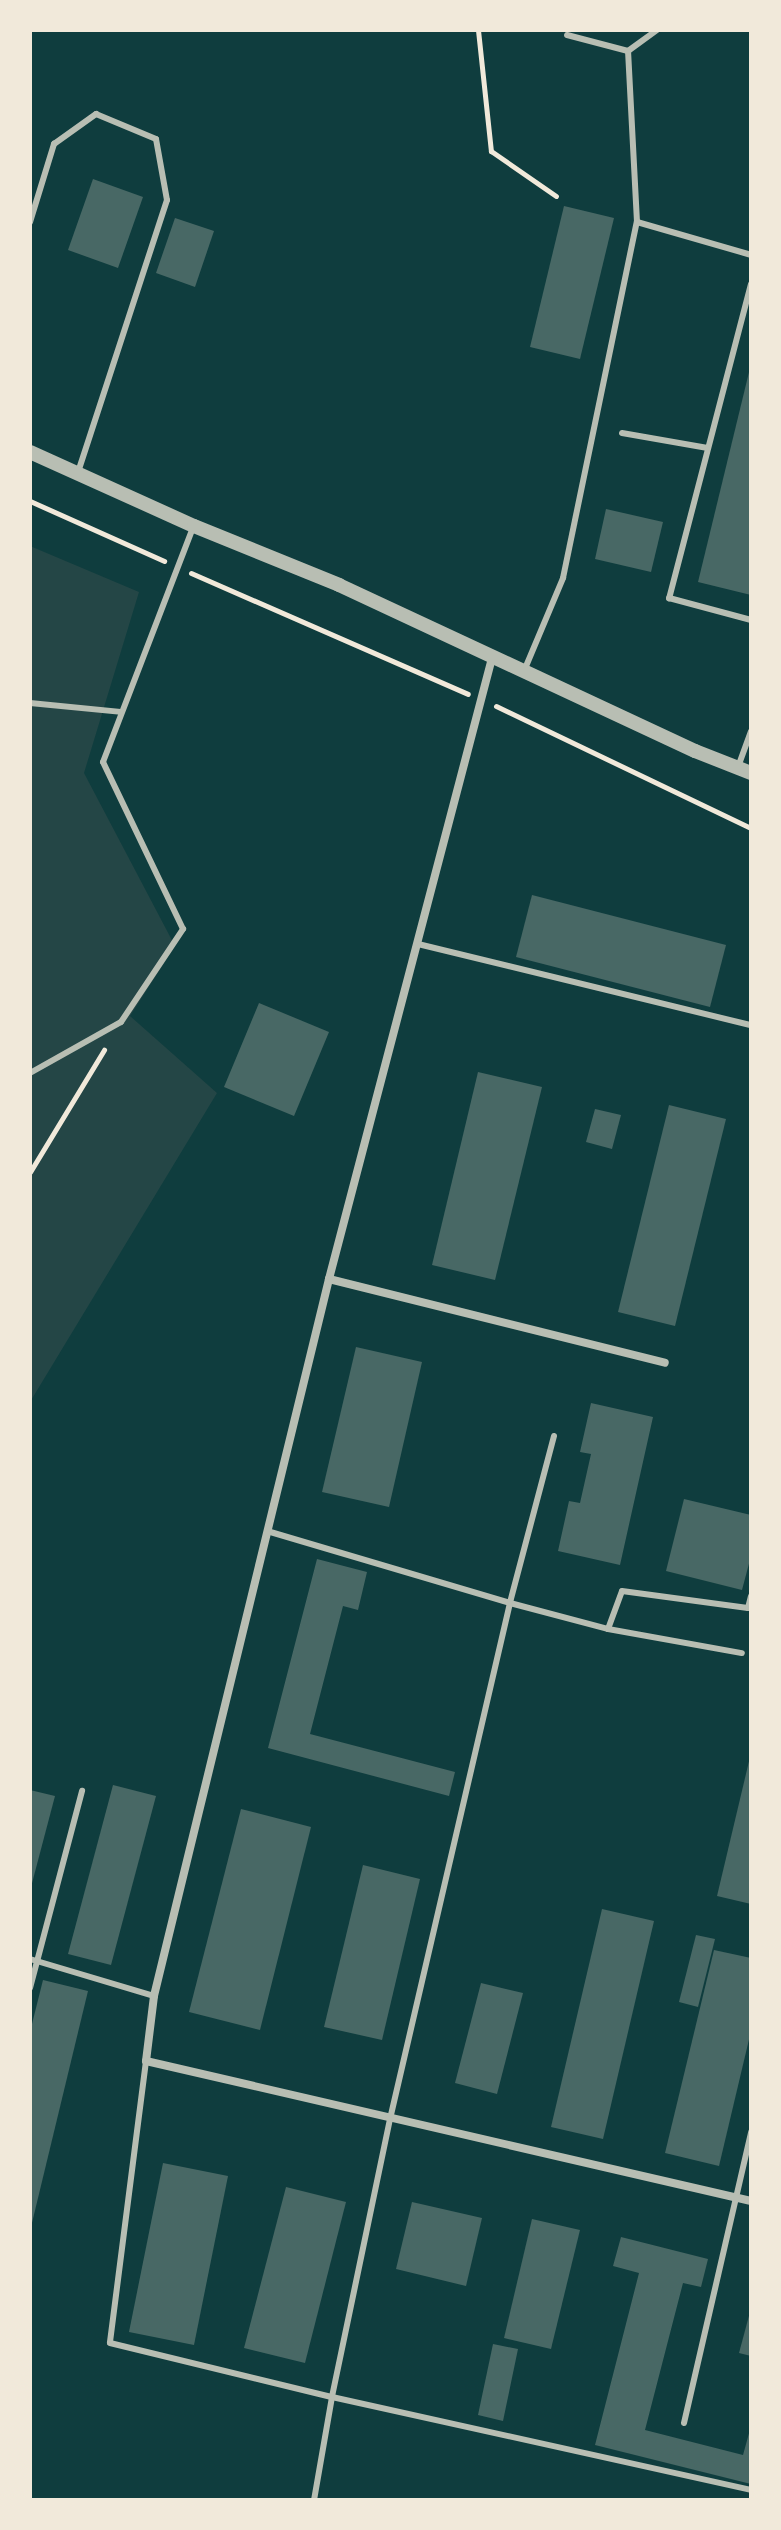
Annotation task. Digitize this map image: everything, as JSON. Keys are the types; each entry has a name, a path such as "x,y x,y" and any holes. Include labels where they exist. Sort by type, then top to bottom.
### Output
{"street":[{"path":"30,452 194,526 339,585 695,751 745,770"},
{"path":"492,658 329,1279 154,1996 146,2061 751,2201"},
{"path":"329,1279 665,1363"}],"lane":[{"path":"628,51 657,30"},
{"path":"567,35 628,51"},
{"path":"524,671 563,578 637,222 628,51"},
{"path":"30,222 54,144 96,114 156,139 167,200 78,474"},
{"path":"637,222 751,255"},
{"path":"751,284 669,598 751,620"},
{"path":"622,433 708,448"},
{"path":"30,1073 121,1022 183,929 103,762 194,526"},
{"path":"30,703 121,712"},
{"path":"745,770 751,731"},
{"path":"418,944 751,1025"},
{"path":"314,2500 332,2397 390,2119 510,1603 554,1436"},
{"path":"267,1531 608,1629 742,1653"},
{"path":"608,1629 622,1591 748,1608 751,1596"},
{"path":"30,1988 33,1960 82,1791"},
{"path":"33,1960 154,1996"},
{"path":"146,2061 110,2343 332,2397 751,2490"},
{"path":"684,2423 751,2132"}],"path":[{"path":"478,30 491,151 556,196"},
{"path":"30,501 483,700 751,828"},
{"path":"30,1172 121,1022"}],"shaded area":[{"path":"30,546 139,592 84,773 175,946 130,1016 217,1093 30,1402"}],"building":[{"path":"93,179 143,197 118,268 68,250"},
{"path":"564,206 614,218 580,359 530,347"},
{"path":"175,218 214,231 195,287 156,273"},
{"path":"751,368 751,595 698,582"},
{"path":"606,509 663,522 651,572 595,559"},
{"path":"532,895 726,945 710,1007 516,957"},
{"path":"259,1003 329,1032 294,1116 224,1087"},
{"path":"478,1072 542,1087 495,1280 432,1265"},
{"path":"669,1105 726,1119 675,1326 618,1312"},
{"path":"595,1109 621,1115 612,1149 586,1142"},
{"path":"356,1347 422,1362 389,1507 322,1492"},
{"path":"591,1403 653,1417 620,1565 558,1551 569,1501 580,1503 591,1454 580,1452"},
{"path":"684,1499 751,1515 751,1556 742,1590 666,1571"},
{"path":"317,1559 367,1572 358,1610 343,1606 310,1734 455,1772 449,1796 268,1748"},
{"path":"751,1757 751,1904 717,1896"},
{"path":"113,1785 156,1796 111,1965 68,1954"},
{"path":"30,1790 55,1796 31,1887 30,1887"},
{"path":"241,1809 311,1827 260,2030 189,2012"},
{"path":"363,1865 420,1879 382,2040 324,2027"},
{"path":"602,1909 654,1921 603,2139 551,2127"},
{"path":"696,1935 715,1939 698,2007 679,2002"},
{"path":"714,1950 751,1958 751,2031 719,2166 665,2153"},
{"path":"43,1980 88,1991 31,2227 30,2032"},
{"path":"481,1983 523,1993 497,2094 455,2083"},
{"path":"163,2163 228,2176 194,2345 129,2332"},
{"path":"286,2187 346,2202 305,2363 244,2348"},
{"path":"412,2202 482,2218 466,2286 396,2269"},
{"path":"532,2219 580,2230 551,2349 504,2338"},
{"path":"621,2237 708,2259 701,2287 683,2283 645,2430 743,2455 751,2426 751,2484 595,2445 639,2273 613,2266"},
{"path":"751,2312 751,2356 739,2353"},
{"path":"493,2344 518,2349 503,2421 478,2415"}]}
